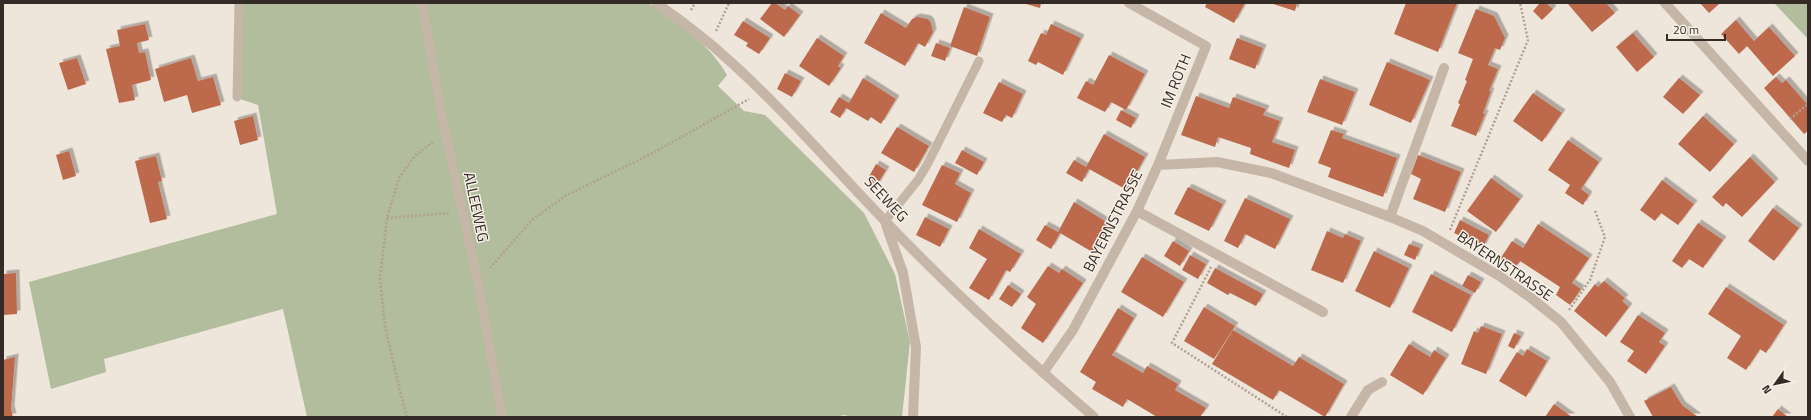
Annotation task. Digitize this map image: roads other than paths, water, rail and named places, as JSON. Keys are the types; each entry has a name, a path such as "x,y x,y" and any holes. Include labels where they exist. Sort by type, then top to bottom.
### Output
{"street":[{"name":"SEEWEG","path":"656,3 711,44 762,92 938,276 1043,373 1094,417"},
{"name":"IM ROTH","path":"1129,3 1206,46 1158,165"},
{"path":"1665,3 1808,161"},
{"path":"1390,217 1444,68"},
{"name":"BAYERNSTRASSE","path":"1043,373 1073,330 1137,211 1158,165 1217,162 1271,173 1390,217 1445,243 1501,277 1561,322 1610,382 1630,417"},
{"path":"1137,211 1323,312"},
{"path":"884,221 903,273 916,347 913,417"},
{"path":"1351,417 1368,390 1382,382"}],"lane":[{"path":"237,97 239,3"},
{"name":"ALLEEWEG","path":"422,3 446,135 478,283 502,417"},
{"path":"884,221 918,180 979,61"}]}
